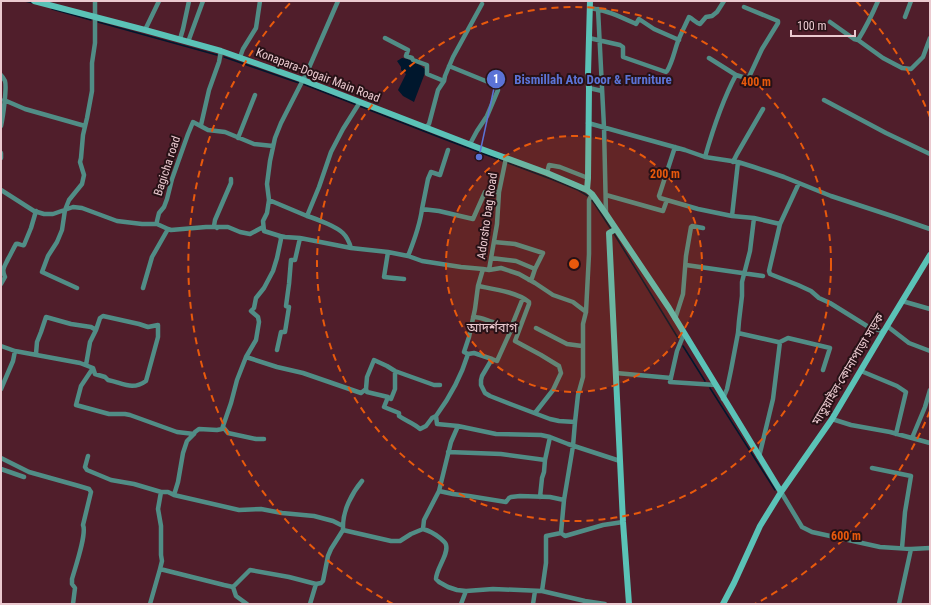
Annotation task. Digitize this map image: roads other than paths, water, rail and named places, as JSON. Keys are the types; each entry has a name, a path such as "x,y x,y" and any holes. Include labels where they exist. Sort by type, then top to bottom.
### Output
{"main road":[{"name":"Konapara-Dogair Main Road","path":"34,1 240,57 470,144 505,161 547,173 590,195"},
{"path":"590,1 588,74 588,178 590,195 606,214 613,230 675,319 781,492"},
{"path":"613,230 616,373 623,522 629,604"},
{"name":"মাতুয়াইল-কোনাপাড়া সড়ক","path":"725,604 760,526 781,492 832,419 885,329 930,257"}],"street":[{"path":"77,288 42,272 48,256 57,242 62,230 64,210 69,200 82,184 84,175 80,162 83,135 92,91 92,63 95,43 95,1"},
{"path":"145,30 159,1"},
{"path":"180,40 189,1"},
{"path":"188,42 203,1"},
{"path":"240,57 256,28 260,1"},
{"path":"338,1 303,80 281,123 273,146 267,184 269,200 267,213 263,222 264,231 285,237 300,238 369,251 388,252 408,256 422,261 461,268 483,269"},
{"path":"589,38 623,47 623,57 666,72 689,17 692,18 697,24 700,24 706,17 712,16 717,12 724,1"},
{"path":"858,40 866,28 878,1"},
{"path":"905,17 911,1"},
{"path":"426,127 429,124 438,90 444,81 449,66 482,4"},
{"path":"709,58 736,75 746,78 749,77 762,49 778,21 744,7"},
{"path":"590,8 613,13 636,24 639,19 654,29 679,40"},
{"path":"598,9 604,127 606,214"},
{"path":"830,22 883,58 902,68 911,69 923,57 930,38"},
{"path":"385,38 408,50 406,56 427,66 427,74 444,81"},
{"path":"221,51 220,62 209,90 200,125 208,130 225,132 254,144 273,146"},
{"path":"449,66 493,84 498,90 487,116 470,144"},
{"path":"1,75 5,81 4,113 1,126"},
{"path":"705,157 722,102 736,75"},
{"path":"589,88 602,91"},
{"path":"238,138 255,95"},
{"path":"4,100 26,110 85,126"},
{"path":"824,100 886,133 930,154"},
{"path":"307,216 331,152 360,102"},
{"path":"732,216 737,154 763,109"},
{"name":"Bagicha road","path":"157,224 159,213 164,207 167,199 172,179 192,122 200,125"},
{"path":"588,123 675,147 705,157 736,162 769,171 831,196 930,229"},
{"path":"675,147 659,196 660,198 698,209 732,216 754,218 780,224"},
{"path":"408,256 421,216 428,179 431,172 440,175 448,150"},
{"path":"1,153 1,158"},
{"name":"Adorsho bag Road","path":"388,397 384,407 399,413 399,416 408,420 420,429 426,426 432,418 436,416 457,382 468,354 464,352 476,309 478,286 483,269 489,270 497,224 499,192 505,161"},
{"path":"547,173 548,165 560,167 588,178"},
{"path":"217,228 214,226 231,183 231,179"},
{"path":"799,183 780,224 770,274 811,291 867,326 885,329 930,351"},
{"path":"1,190 36,211 44,214 53,214 73,208 82,208 117,221 157,224 171,230 228,228 250,234 263,226"},
{"path":"422,209 439,211 473,219 485,192 499,192"},
{"path":"561,533 564,500 573,446 578,395 583,377 582,346 583,324 586,312 590,195"},
{"path":"606,195 663,211 667,200"},
{"path":"269,200 336,228 347,237 351,248"},
{"path":"1,284 5,277 3,272 4,265 8,261 16,244 21,246 24,245 36,211"},
{"path":"724,399 738,333 742,282 750,251 754,218"},
{"path":"675,319 683,294 691,227 703,228"},
{"path":"143,288 152,257 168,229"},
{"path":"174,495 187,441 199,429 218,430 222,429 223,427 237,380 246,357 256,340 259,322 258,317 251,310 254,308 256,298 264,288 273,271 277,258 280,236"},
{"path":"277,350 281,332 285,332 287,326 289,307 286,306 291,260 295,260 300,238"},
{"path":"494,242 515,244 543,253 532,278 529,280"},
{"path":"388,252 384,277 404,279"},
{"path":"491,258 516,261 535,269"},
{"path":"686,265 763,276"},
{"path":"489,270 501,268 519,274 553,295 573,302 586,312"},
{"path":"478,286 492,288 527,300 529,304 515,341 560,366 561,373 553,390 535,413"},
{"path":"468,354 474,353 497,361 512,328 523,298"},
{"path":"902,301 930,309"},
{"path":"103,316 148,327 158,325 158,337 146,381 133,387 108,380 94,374 91,367 86,365 90,342 100,318 103,316"},
{"path":"36,354 37,342 46,317 53,320 91,327 96,330"},
{"path":"473,317 480,317 512,328 518,332"},
{"path":"536,328 561,342 582,346"},
{"path":"738,333 780,342 788,338 830,348 822,370"},
{"path":"684,334 670,382 716,385"},
{"path":"759,457 773,399 780,342"},
{"path":"1,346 15,351 80,363 91,367"},
{"path":"1,389 13,361 15,351"},
{"path":"246,357 302,373 362,393 366,389 367,377 374,360 396,371 434,385 440,385"},
{"path":"492,359 481,380 481,385 486,393 490,396 550,419 575,422"},
{"path":"91,367 81,386 76,405 109,414 130,414 177,432 194,434"},
{"path":"366,389 367,392 391,399 395,389 396,371"},
{"path":"861,371 897,386 906,392 896,434"},
{"path":"616,373 671,378"},
{"path":"912,438 925,407 930,390"},
{"path":"436,416 437,424 458,426 496,434 533,435 550,438 620,461"},
{"path":"832,419 851,425 896,434 930,443"},
{"path":"423,529 427,511 439,491 448,452 458,426"},
{"path":"223,427 228,433 256,439 264,439"},
{"path":"540,497 545,460 550,438"},
{"path":"448,452 501,454 545,460"},
{"path":"88,456 85,467 87,470 110,480 134,484 161,492 168,492 174,495 239,510 261,509 282,513 314,516 333,521 343,528 400,542 411,534 423,529 429,531 436,535 447,546 446,552 436,574 436,579 448,587 457,590 466,591 494,589 542,591 605,604"},
{"path":"1,458 30,472 89,489 92,492 83,525 85,529 80,554 72,579 72,584 76,588 73,604"},
{"path":"872,468 911,476 905,512 902,548"},
{"path":"1,469 24,477"},
{"path":"233,587 250,570 289,577 316,584 323,581 328,556 343,528 350,499 362,481"},
{"path":"439,491 506,502 511,497 550,497 564,500"},
{"path":"150,604 162,561 160,555 161,526 158,509 161,492"},
{"path":"781,492 802,527 806,530 873,546 911,549 930,548"},
{"path":"542,591 546,563 546,536 561,533 565,536 603,525 623,522"},
{"path":"899,604 911,549"},
{"path":"160,569 233,587"},
{"path":"310,604 316,584"},
{"path":"233,587 236,596 246,604"},
{"path":"461,604 466,591"},
{"path":"533,604 535,591"}],"water":[{"path":"402,58 408,59 425,69 425,73 414,102 403,96 398,90 406,74 401,70 401,67 397,61"}],"waterway":[{"path":"25,1 33,3"},
{"path":"52,9 91,20"},
{"path":"98,22 217,55"},
{"path":"224,57 299,83"},
{"path":"303,84 578,190 588,196 594,203 611,229"},
{"path":"613,232 678,338"},
{"path":"683,346 705,381"},
{"path":"710,388 775,490"}],"place":[{"name":"Bismillah Ato Door & Furniture","path":"479,157"}],"district":[{"name":"আদর্শবাগ","path":"492,327"}]}
